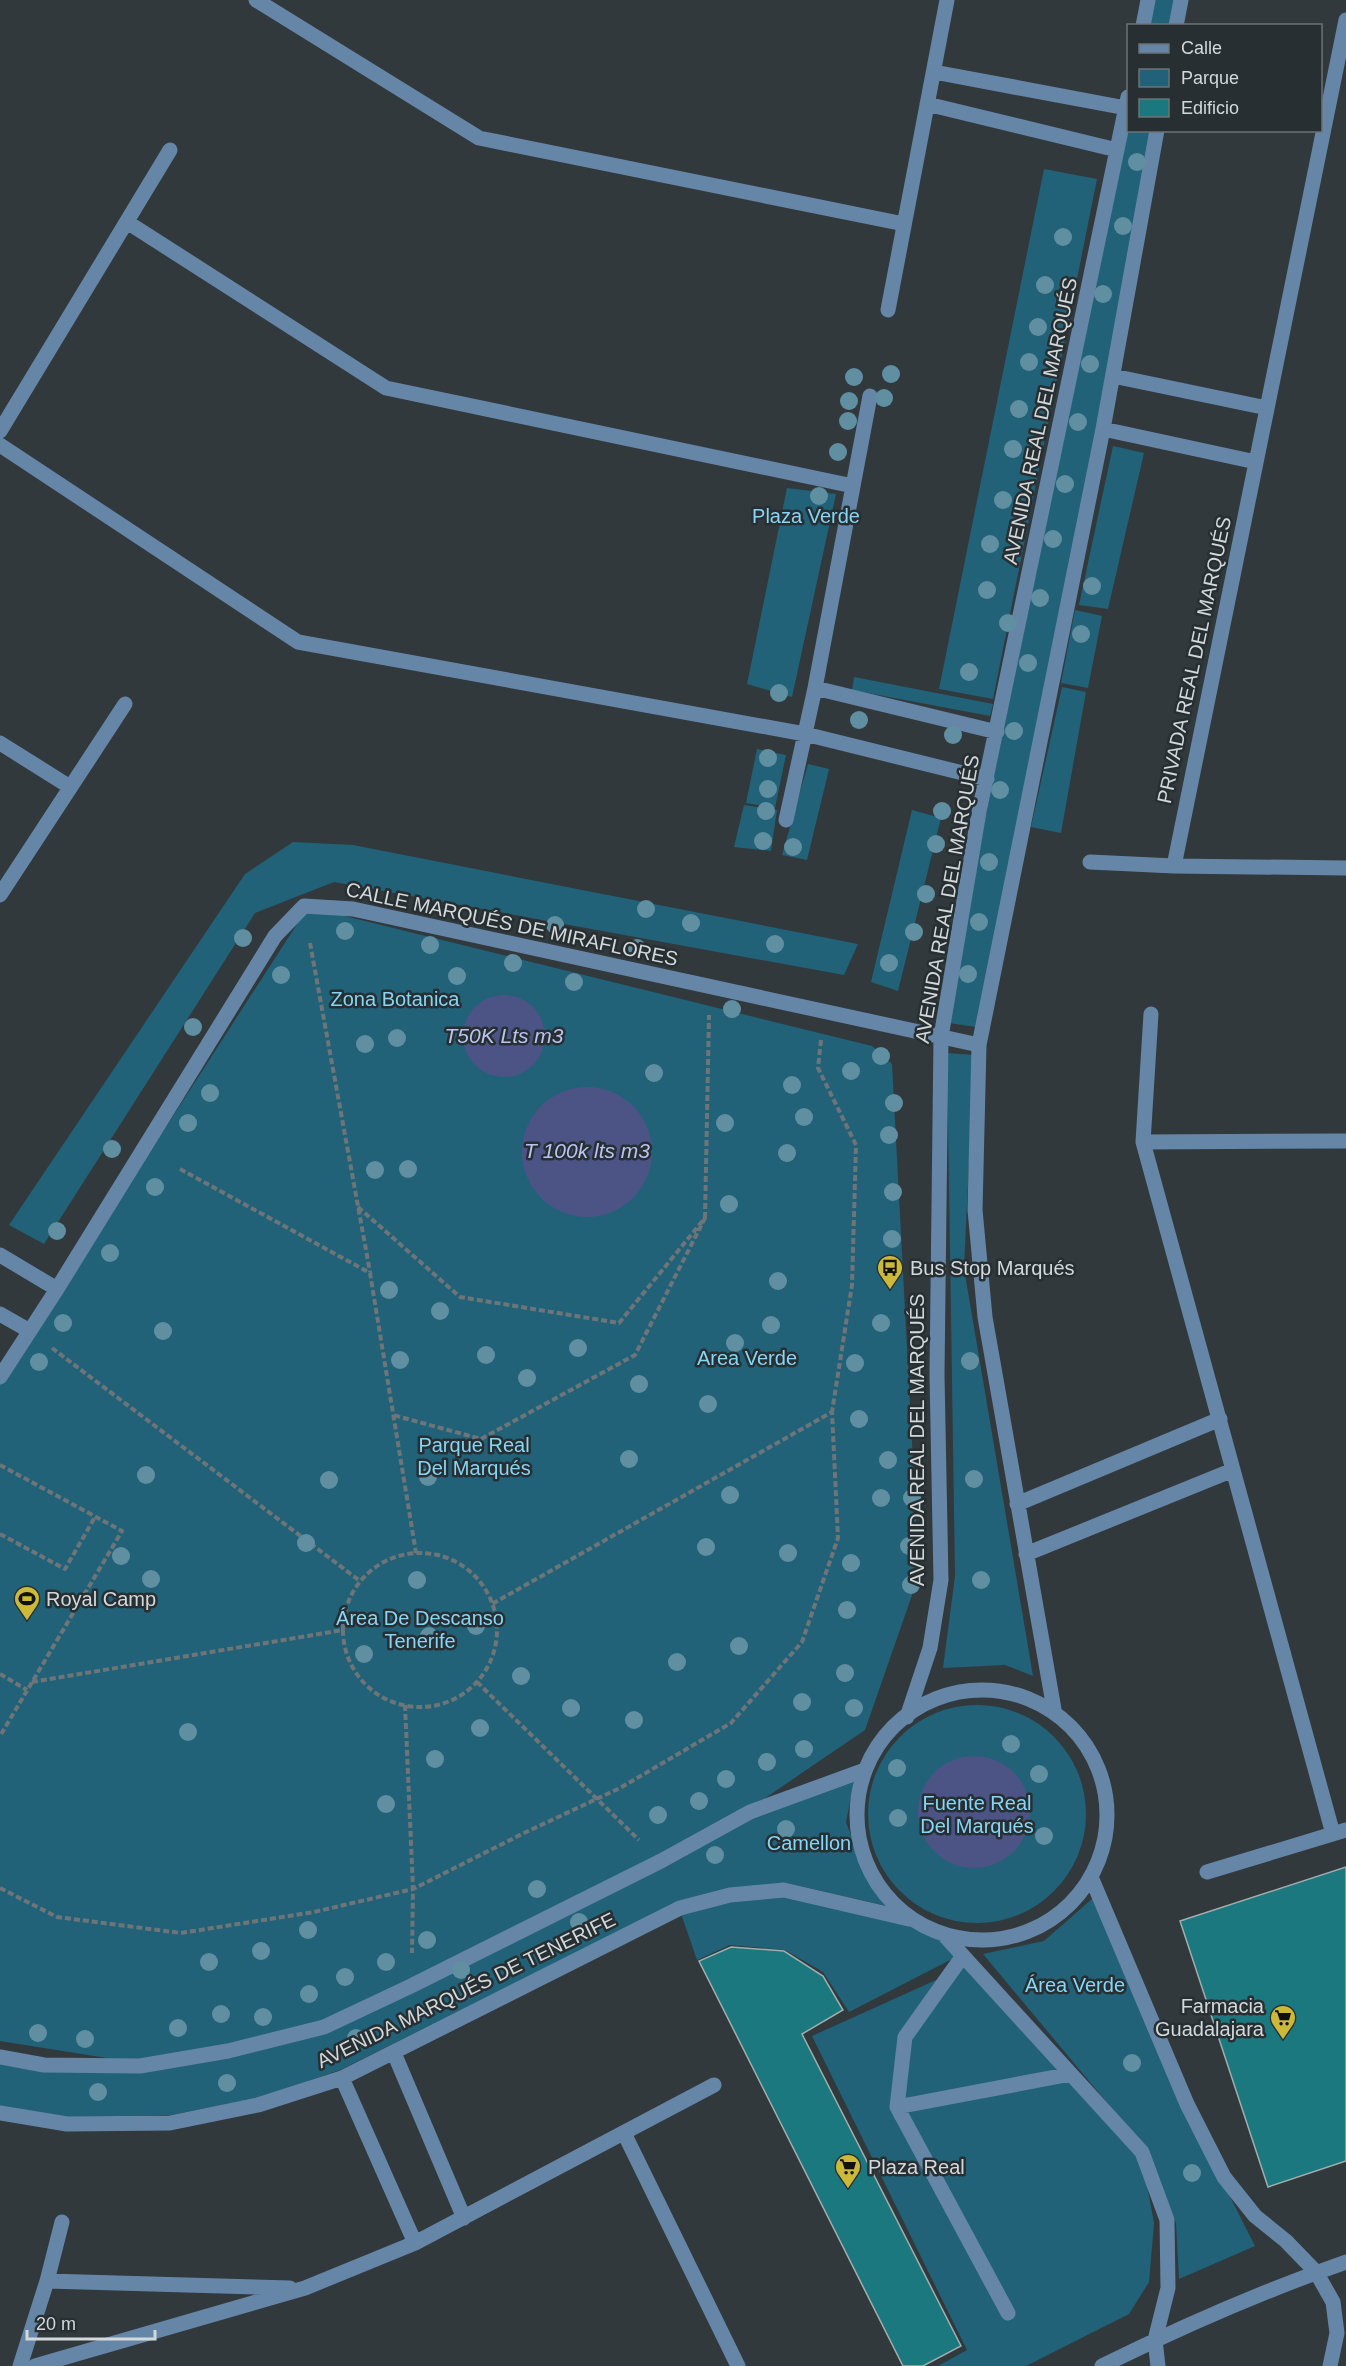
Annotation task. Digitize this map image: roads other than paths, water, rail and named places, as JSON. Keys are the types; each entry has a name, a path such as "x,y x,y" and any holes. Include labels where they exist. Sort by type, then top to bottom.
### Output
{"street":[{"path":"256,0 479,138 904,224"},
{"path":"888,310 947,0"},
{"path":"1143,24 1148,0"},
{"path":"1176,24 1181,0"},
{"name":"PRIVADA REAL DEL MARQUÉS","path":"1174,866 1267,408 1341,67 1346,20"},
{"path":"934,72 1127,103"},
{"name":"AVENIDA REAL DEL MARQUÉS","path":"907,1717 930,1648 941,1580 937,1375 941,1037 979,812 1127,103"},
{"path":"927,104 1118,150"},
{"path":"1054,1709 985,1317 975,1210 979,1045 1103,429 1157,132"},
{"path":"0,431 170,150"},
{"path":"127,222 386,388 853,486"},
{"path":"1113,376 1267,408"},
{"path":"786,819 815,688 870,396"},
{"path":"1103,429 1256,462"},
{"path":"0,445 298,642 805,734 987,779"},
{"path":"815,688 997,732"},
{"path":"0,895 124,704"},
{"path":"0,743 70,787"},
{"path":"1090,862 1174,866 1346,868"},
{"name":"CALLE MARQUÉS DE MIRAFLORES","path":"57,1289 275,936 304,906 352,909 979,1045"},
{"path":"1151,1014 1143,1142 1233,1470 1339,1832 1207,1872"},
{"path":"1143,1142 1346,1141"},
{"path":"0,1255 57,1289 28,1330 0,1377"},
{"path":"0,1314 28,1330"},
{"path":"1017,1504 1220,1419"},
{"path":"1026,1554 1233,1470"},
{"path":"989,1687 1022,1694 1054,1709 1095,1756 1108,1817 1091,1877 1065,1910 1028,1932 987,1941 945,1936 909,1919 871,1879 855,1826 862,1771 907,1717 949,1691 989,1687"},
{"name":"AVENIDA MARQUÉS DE TENERIFE","path":"0,2056 44,2065 140,2066 228,2051 324,2027 661,1862 750,1812 862,1771"},
{"path":"1091,1877 1187,2104 1224,2177 1255,2216 1286,2241 1316,2272 1333,2302 1337,2333 1330,2366"},
{"name":"AVENIDA MARQUÉS DE TENERIFE","path":"0,2113 67,2124 170,2123 258,2105 342,2078 681,1908 730,1895 783,1890 909,1919"},
{"path":"945,1936 1142,2152 1167,2220 1168,2288 1155,2340 1158,2366"},
{"path":"962,1957 904,2037 897,2107 1008,2313"},
{"path":"394,2053 464,2218"},
{"path":"897,2107 1071,2074"},
{"path":"342,2078 415,2243"},
{"path":"34,2366 304,2288 415,2243 714,2085"},
{"path":"624,2133 738,2366"},
{"path":"20,2366 47,2281 62,2222"},
{"path":"1102,2366 1155,2340 1316,2272 1346,2262"},
{"path":"47,2281 304,2288"}],"water":[{"name":"T50K Lts m3","path":"504,995 520,998 533,1007 542,1020 545,1036 542,1052 533,1065 520,1074 504,1077 488,1074 475,1065 466,1052 463,1036 466,1020 475,1007 488,998"},
{"name":"T 100k lts m3","path":"587,1087 612,1092 633,1106 647,1127 652,1152 647,1177 633,1198 612,1212 587,1217 562,1212 541,1198 527,1177 522,1152 527,1127 541,1106 562,1092"},
{"path":"974,1756 995,1760 1013,1773 1026,1791 1030,1812 1026,1833 1013,1851 995,1864 974,1868 953,1864 935,1851 922,1833 918,1812 922,1791 935,1773 953,1760"}],"place":[{"name":"Bus Stop Marqués","path":"890,1291"},
{"name":"Royal Camp","path":"27,1622"},
{"name":"Farmacia Guadalajara","path":"1283,2041"},
{"name":"Plaza Real","path":"848,2190"}],"park label":[{"name":"Plaza Verde","path":"806,516"},
{"name":"Zona Botanica","path":"395,999"},
{"name":"Area Verde","path":"747,1358"},
{"name":"Parque Real Del Marqués","path":"474,1456"},
{"name":"Área De Descanso Tenerife","path":"420,1630"},
{"name":"Fuente Real Del Marqués","path":"977,1814"},
{"name":"Camellon","path":"809,1843"},
{"name":"Área Verde","path":"1075,1985"}]}
